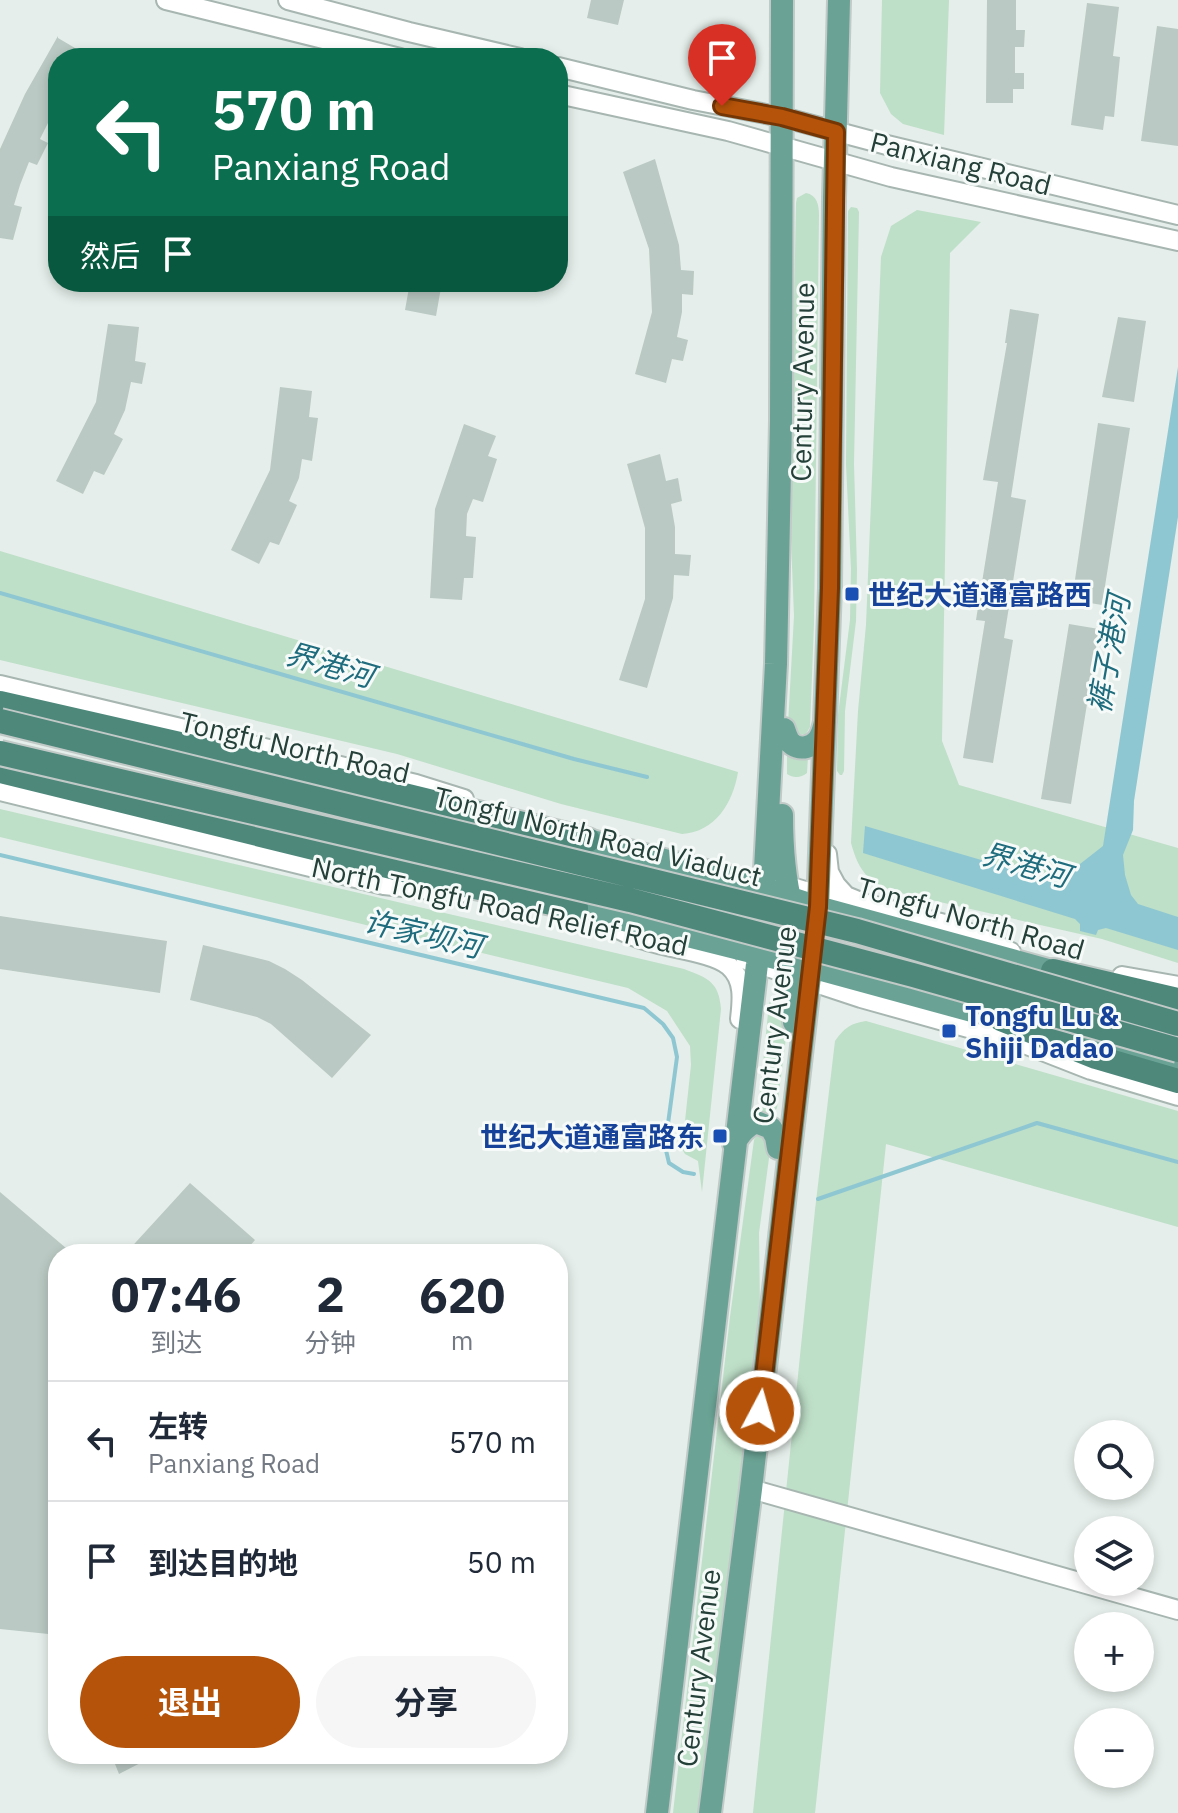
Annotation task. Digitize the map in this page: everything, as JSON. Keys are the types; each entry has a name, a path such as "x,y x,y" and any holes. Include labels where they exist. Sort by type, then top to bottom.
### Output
{"highway":[{"path":"0,703 588,840"},
{"name":"Tongfu North Road Viaduct","path":"0,721 857,931 1178,1024"},
{"name":"Tongfu North Road Viaduct","path":"0,753 645,904 897,970 1178,1050"},
{"path":"0,770 469,890 576,908"},
{"path":"1053,971 1178,1000"},
{"path":"1001,1019 1096,1057 1178,1081"}],"main road":[{"name":"Century Avenue","path":"657,1813 757,959 773,891 782,252 782,0"},
{"name":"Century Avenue","path":"710,1813 763,1385 799,971 814,943 819,901 827,687 839,0"},
{"path":"763,1385 764,1254 799,971 770,916 782,843 788,619 779,514"},
{"name":"Tongfu North Road","path":"0,709 523,831 588,840 681,860 726,872 773,891 819,901 1178,1009"},
{"path":"784,729 788,740 795,746 806,748 815,744 821,736 826,720"},
{"path":"0,770 500,881 576,908 918,1005 1055,1027 1178,1064"},
{"path":"681,860 726,872"},
{"path":"773,891 791,907 814,943 862,989 918,1005"},
{"path":"735,1136 756,1122 771,1128 778,1148"}],"street":[{"path":"166,0 360,48"},
{"path":"288,0 477,48"},
{"name":"Panxiang Road","path":"568,69 693,100 782,117 1178,215"},
{"name":"Panxiang Road","path":"568,96 728,131 891,177 1178,241"},
{"path":"0,685 416,784 681,860"},
{"path":"827,687 830,762 827,860 836,885 846,896 863,903 956,927 1053,971"},
{"name":"North Tongfu Road Relief Road","path":"0,791 384,885 469,890 620,929 757,959"},
{"path":"819,901 1056,963 1178,986"},
{"path":"576,908 644,940 714,959 728,965 737,976 742,988 742,1002 734,1071 735,1136"},
{"path":"918,1005 1091,1070 1178,1096"},
{"path":"751,1489 1178,1610"}],"green space":[{"path":"882,0 949,0 944,135 903,124 891,114 880,93"},
{"path":"806,193 813,196 819,208 814,623 810,727 806,734 795,735 788,725 794,616 790,515 796,203 797,198"},
{"path":"851,207 859,212 854,464 857,570 856,621 845,711 844,771 840,775 837,771 838,715 850,620 851,569 846,464 848,211"},
{"path":"917,210 981,222 950,253 942,741 959,785 1178,848 1178,963 1102,939 896,892 866,875 854,853 851,843 866,625 881,257 891,226"},
{"path":"0,551 738,772 736,783 727,805 713,822 694,832 682,834 561,804 397,754 0,660"},
{"path":"787,754 798,758 808,756 807,773 797,777 787,774"},
{"path":"0,809 684,969 706,978 718,993 721,1009 702,1192 698,1161 682,1149 691,1065 690,1046 667,1011 628,988 0,837"},
{"path":"783,995 790,1006 777,1108 773,1114 766,1114 760,1111 759,1104 769,1003 774,996"},
{"path":"866,1021 1178,1111 1178,1227 886,1144 815,1813 753,1813 835,1041 848,1027"},
{"path":"758,1134 765,1135 771,1143 759,1233 760,1311 700,1813 673,1813 730,1317 754,1140"}],"water":[{"path":"1178,367 1178,517 1134,801 1133,830 1123,855 1131,895 1138,904 1178,917 1178,950 1106,928 1098,930 1096,935 1080,931 1080,924 1075,919 863,853 865,826 1057,882 1103,846"}],"building":[{"path":"591,0 624,0 618,25 587,18"},
{"path":"987,0 1016,0 1016,30 1025,30 1024,47 1015,47 1015,73 1024,73 1024,89 1013,89 1013,103 986,103"},
{"path":"1087,3 1119,7 1113,56 1120,57 1114,117 1105,116 1103,130 1071,125"},
{"path":"1157,26 1178,29 1178,146 1141,141"},
{"path":"58,36 75,48 51,48"},
{"path":"48,54 48,123 40,139 48,143 37,165 29,162 20,185 14,205 22,207 13,240 0,238 0,149"},
{"path":"655,159 679,245 681,270 694,271 693,295 682,294 677,337 688,340 683,361 672,359 666,383 635,374 652,312 649,249 623,172"},
{"path":"408,292 440,292 436,316 405,310"},
{"path":"1010,309 1039,314 1011,497 1026,500 1004,638 1013,640 993,763 963,758 985,621 976,620 998,482 983,480"},
{"path":"1118,317 1146,321 1134,402 1102,397"},
{"path":"108,324 139,327 135,361 146,363 142,384 131,382 125,410 114,434 123,439 104,475 94,471 83,494 56,481 96,402"},
{"path":"280,387 312,391 309,417 318,418 312,461 302,459 299,478 289,501 297,505 279,545 270,542 259,564 231,550 270,470"},
{"path":"1098,423 1130,428 1102,605 1072,600"},
{"path":"464,424 496,436 488,456 497,459 483,502 473,499 467,514 466,536 476,537 473,578 464,578 462,600 430,598 435,509"},
{"path":"660,454 666,481 678,478 682,501 671,504 675,554 691,555 689,576 674,575 673,598 647,688 619,680 645,599 645,528 627,464"},
{"path":"1069,624 1099,629 1071,804 1041,799"},
{"path":"0,916 167,941 160,993 0,969"},
{"path":"203,945 269,961 285,969 371,1035 332,1078 271,1024 257,1017 190,1000"},
{"path":"190,1183 255,1240 252,1244 134,1244"},
{"path":"0,1192 61,1244 48,1244 48,1634 0,1629"},
{"path":"115,1764 138,1764 119,1774"}],"waterway":[{"name":"界港河","path":"0,593 574,759 647,777"},
{"name":"许家坝河","path":"0,855 644,1008 663,1024 673,1038 677,1057 665,1146 669,1163 683,1172 694,1174"},
{"name":"许家坝河","path":"818,1199 1037,1123 1178,1162"}],"place":[{"name":"世纪大道通富路西","path":"852,594"},
{"name":"Tongfu Lu & Shiji Dadao","path":"949,1031"},
{"name":"世纪大道通富路东","path":"720,1136"}],"route":[{"path":"722,106 782,117 836,132 830,588 818,907 760,1411"}],"water label":[{"name":"裤子港河","path":"1108,654"}]}
